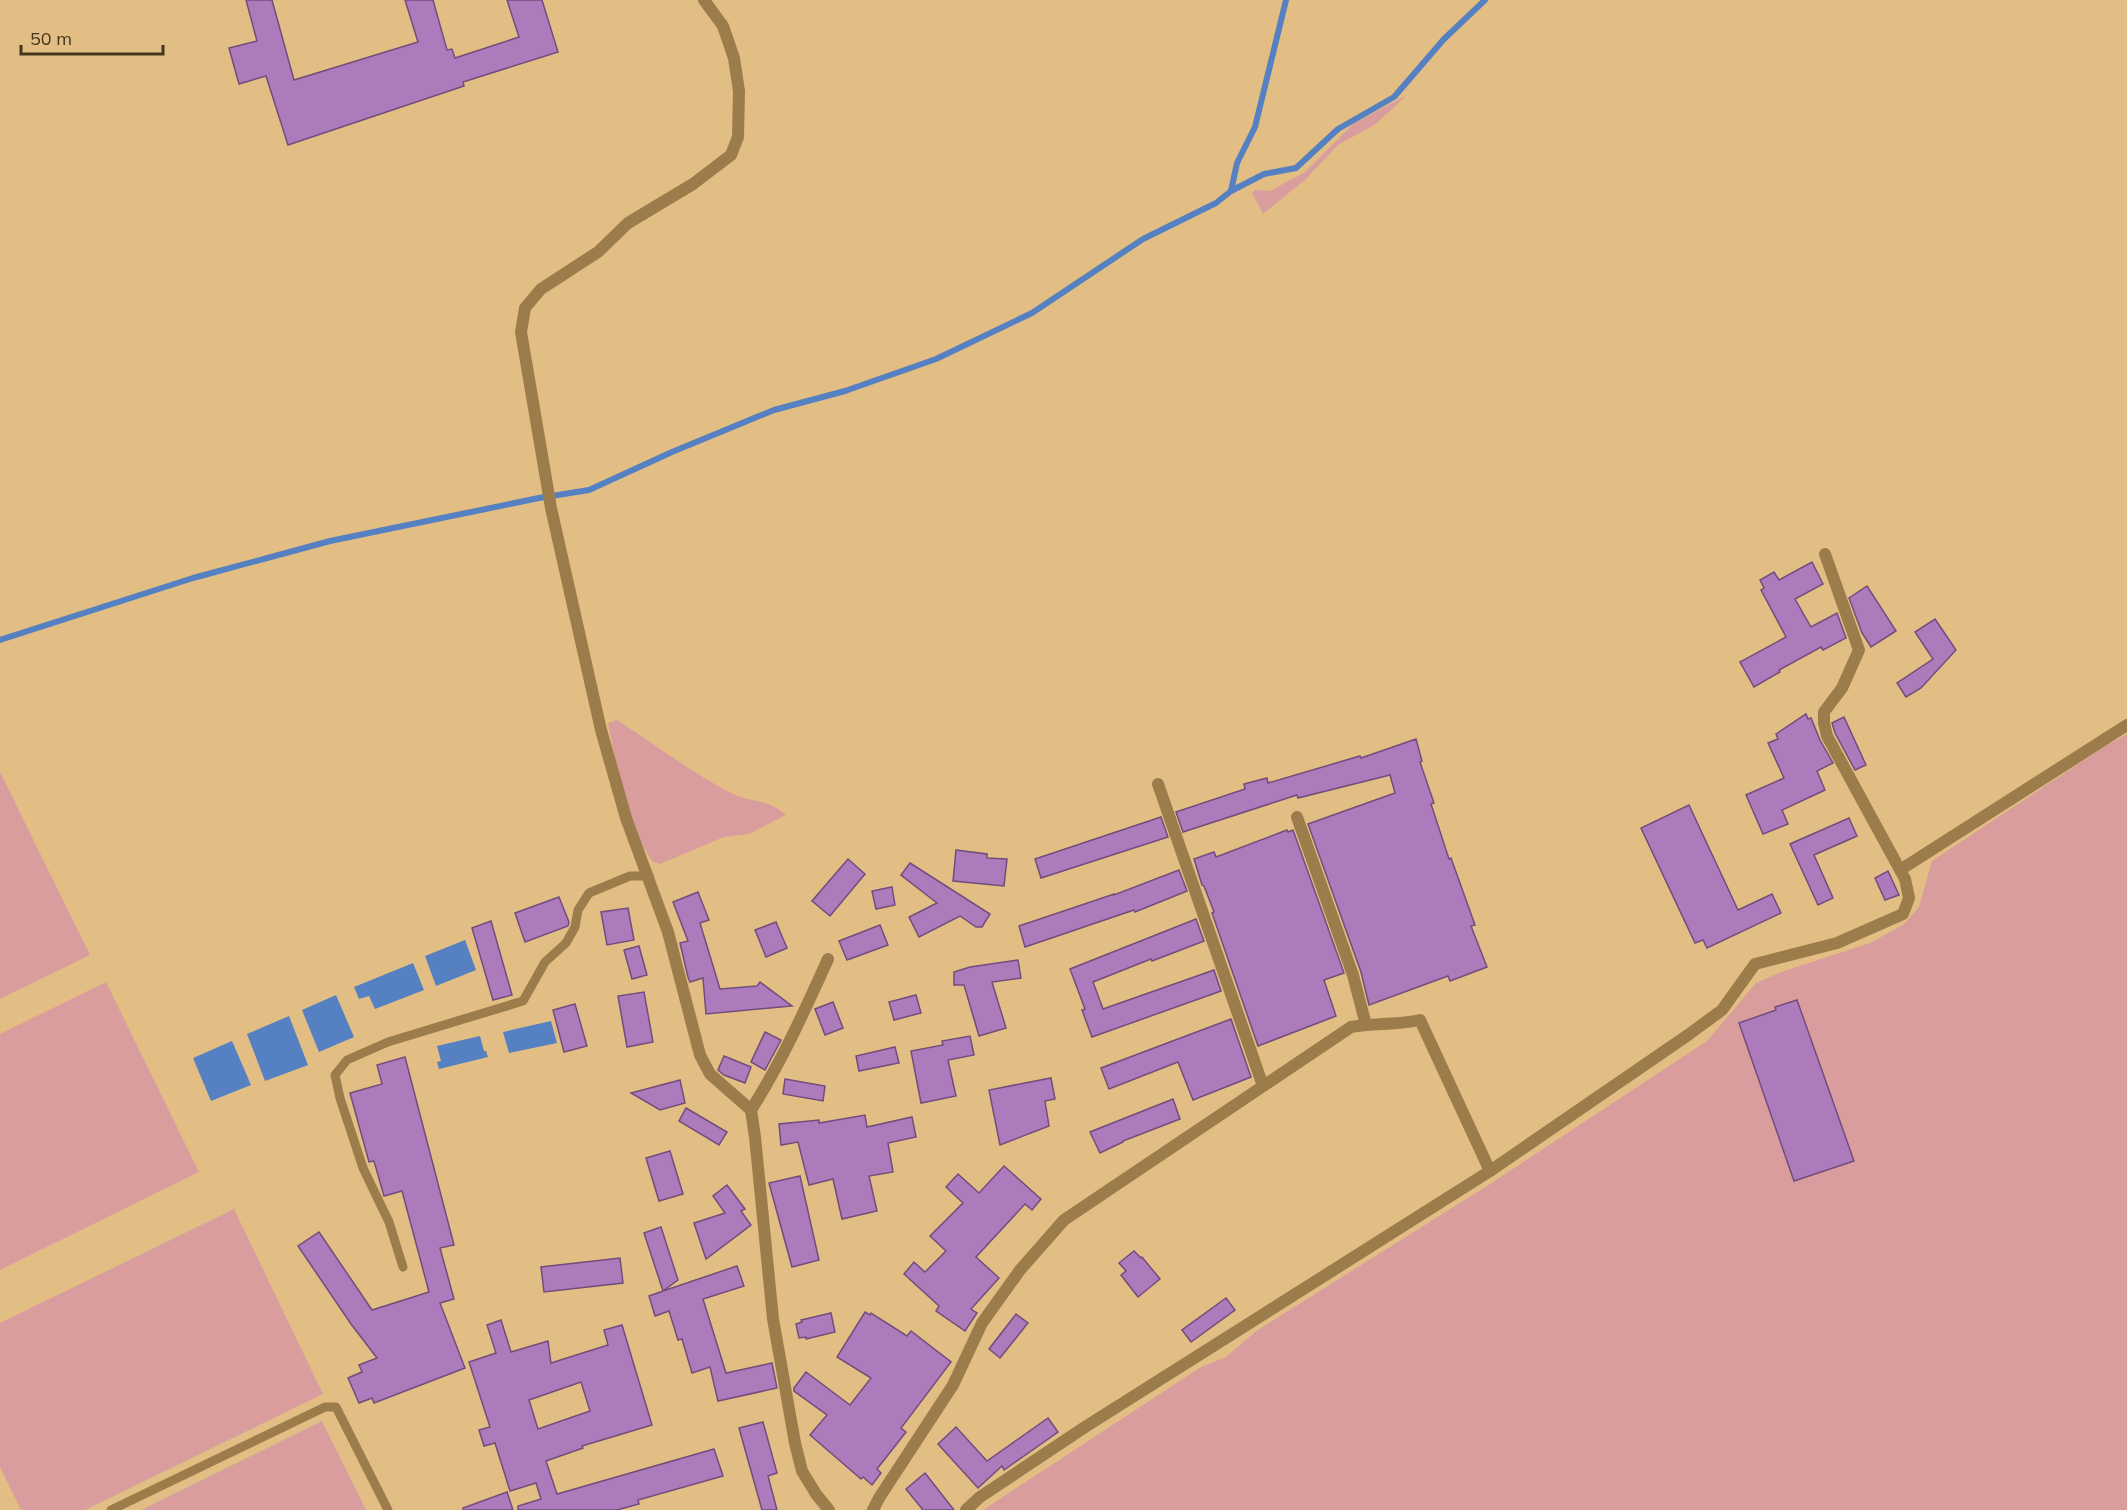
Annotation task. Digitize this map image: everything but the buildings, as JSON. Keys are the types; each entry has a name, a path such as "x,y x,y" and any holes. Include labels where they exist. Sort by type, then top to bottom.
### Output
{"street":[{"path":"704,0 723,26 734,58 739,91 738,137 731,155 693,184 628,223 598,252 541,289 525,308 521,332 549,494 601,730 626,818 668,932 700,1055 710,1074 751,1110 773,1319 795,1443 802,1471 829,1510"},
{"path":"966,1510 980,1497 1085,1427 1490,1171 1688,1035 1722,1010 1755,964 1837,943 1903,914 1909,898 1905,879 1827,736 1824,723 1824,712 1842,688 1859,650 1825,554"},
{"path":"1900,870 2127,725"},
{"path":"1158,784 1263,1086"},
{"path":"1297,817 1353,975 1366,1025"},
{"path":"751,1110 806,1008 828,959"},
{"path":"873,1510 953,1385 982,1323 1020,1270 1064,1220 1351,1027 1401,1024 1420,1020 1490,1171"}],"lane":[{"path":"403,1267 389,1222 363,1168 340,1098 335,1075 347,1060 388,1041 522,1001 545,962 566,943 575,927 578,910 589,893 630,876 649,876"},
{"path":"111,1510 325,1407 336,1407 388,1510"}],"shaded area":[{"path":"1407,95 1376,124 1338,145 1306,179 1263,214 1252,193 1255,190 1270,191 1305,172 1353,124"},
{"path":"617,720 716,785 738,796 766,803 786,815 749,834 724,837 660,864 653,862 635,830 623,795 608,723"},
{"path":"2127,734 2127,1510 983,1510 1201,1367 1226,1357 1256,1331 1487,1186 1707,1041 1756,983 1781,972 1870,943 1903,925 1919,907 1932,861 2105,746"},
{"path":"0,772 90,955 0,999"},
{"path":"106,982 199,1172 0,1270 0,1034"},
{"path":"234,1209 323,1394 85,1510 21,1510 0,1467 0,1323"},
{"path":"322,1421 366,1510 141,1510"}],"water":[{"path":"465,940 476,970 436,986 425,956"},
{"path":"413,963 424,990 375,1009 369,996 359,999 354,987"},
{"path":"336,995 354,1037 319,1052 302,1010"},
{"path":"289,1016 308,1065 265,1081 247,1034"},
{"path":"551,1021 557,1043 509,1053 503,1032"},
{"path":"480,1036 488,1057 439,1069 437,1062 441,1061 437,1046"},
{"path":"232,1041 251,1085 211,1101 193,1058"}],"waterway":[{"path":"1231,191 1237,163 1255,127 1286,0"},
{"path":"0,640 193,578 330,541 539,498 589,490 672,452 774,410 845,391 936,359 1032,313 1143,239 1216,203 1231,191 1264,174 1296,168 1338,129 1394,97 1444,39 1485,0"}]}
